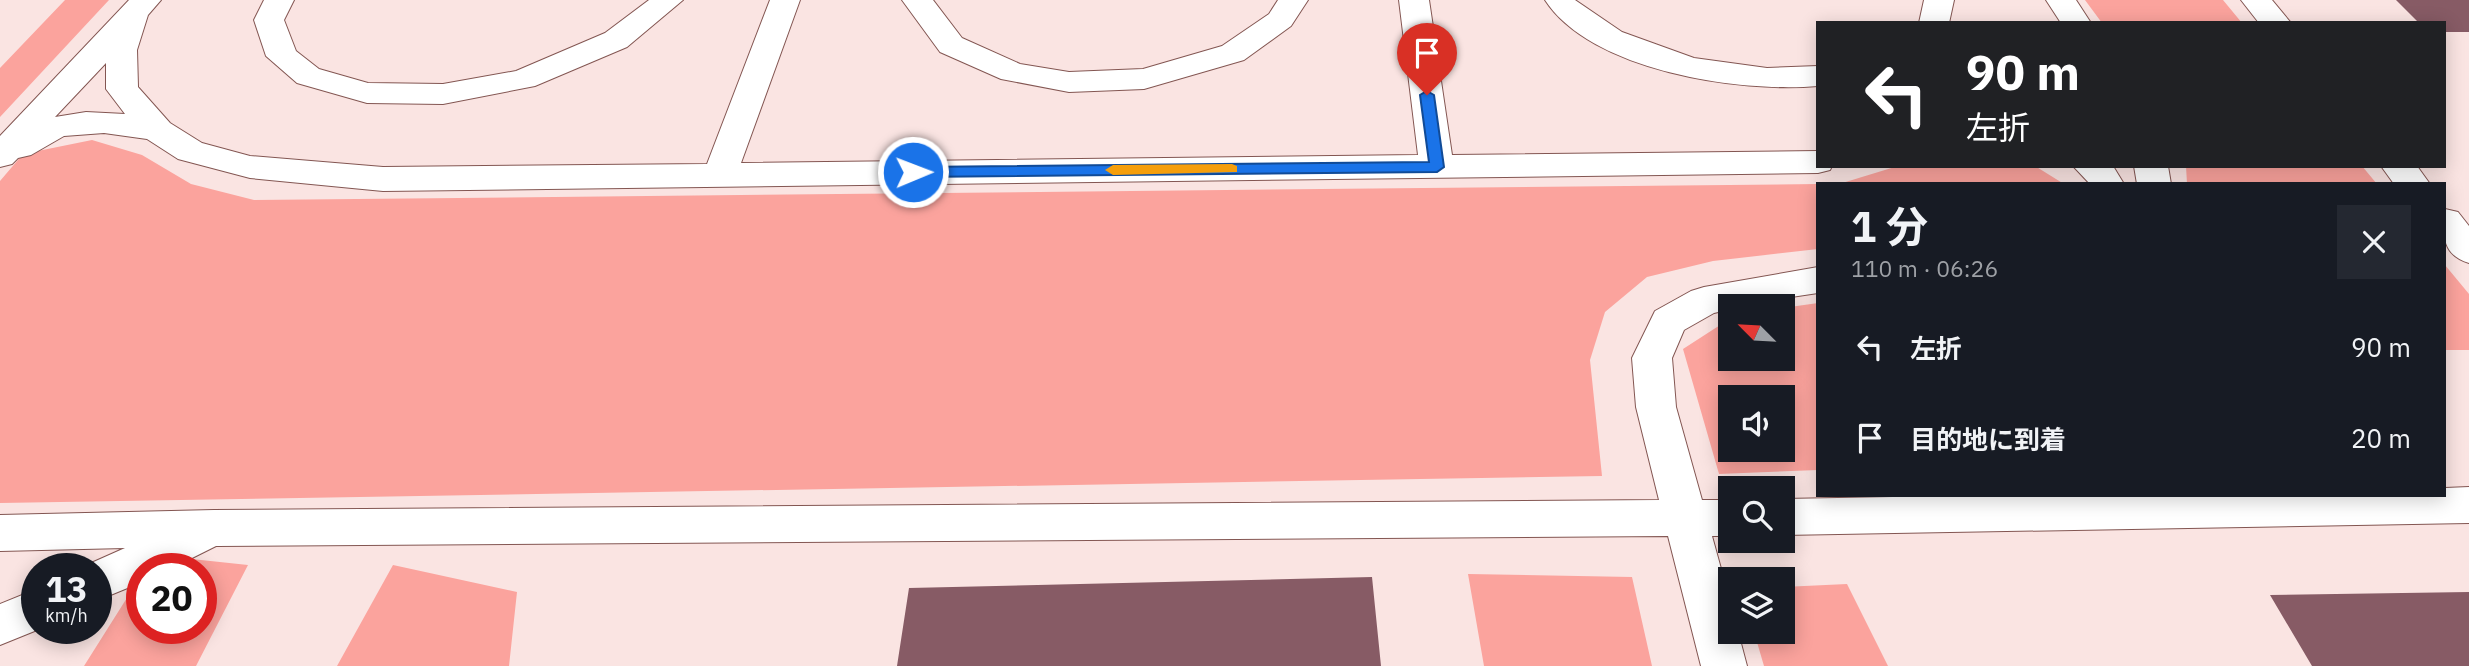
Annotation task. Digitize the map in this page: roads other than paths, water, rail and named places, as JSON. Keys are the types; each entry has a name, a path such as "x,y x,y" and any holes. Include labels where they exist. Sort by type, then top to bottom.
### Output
{"lane":[{"path":"279,0 269,20 282,56 308,76 367,93 443,94 524,79 617,40 668,0"},
{"path":"720,174 785,0"},
{"path":"917,0 951,45 1012,72 1069,82 1144,79 1233,53 1280,20 1293,0"},
{"path":"1414,0 1437,167"},
{"path":"1560,0 1563,6 1616,41 1705,72 1784,80 1816,76"},
{"path":"1934,21 1939,0"},
{"path":"2050,0 2054,21"},
{"path":"2061,0 2075,21"},
{"path":"2256,0 2274,21"},
{"path":"140,6 121,50 122,89 158,131 190,151 250,167 383,179 1816,162"},
{"path":"0,158 140,6"},
{"path":"0,158 58,126 91,120 158,131"},
{"path":"2093,168 2102,174 2106,182"},
{"path":"2400,168 2411,182"},
{"path":"2446,222 2469,250"},
{"path":"1724,666 1656,407 1652,358 1669,321 1704,301 1816,280"},
{"path":"1795,517 2469,505"},
{"path":"0,533 214,528 1718,518"},
{"path":"112,575 214,528"},
{"path":"0,625 21,616"}]}
